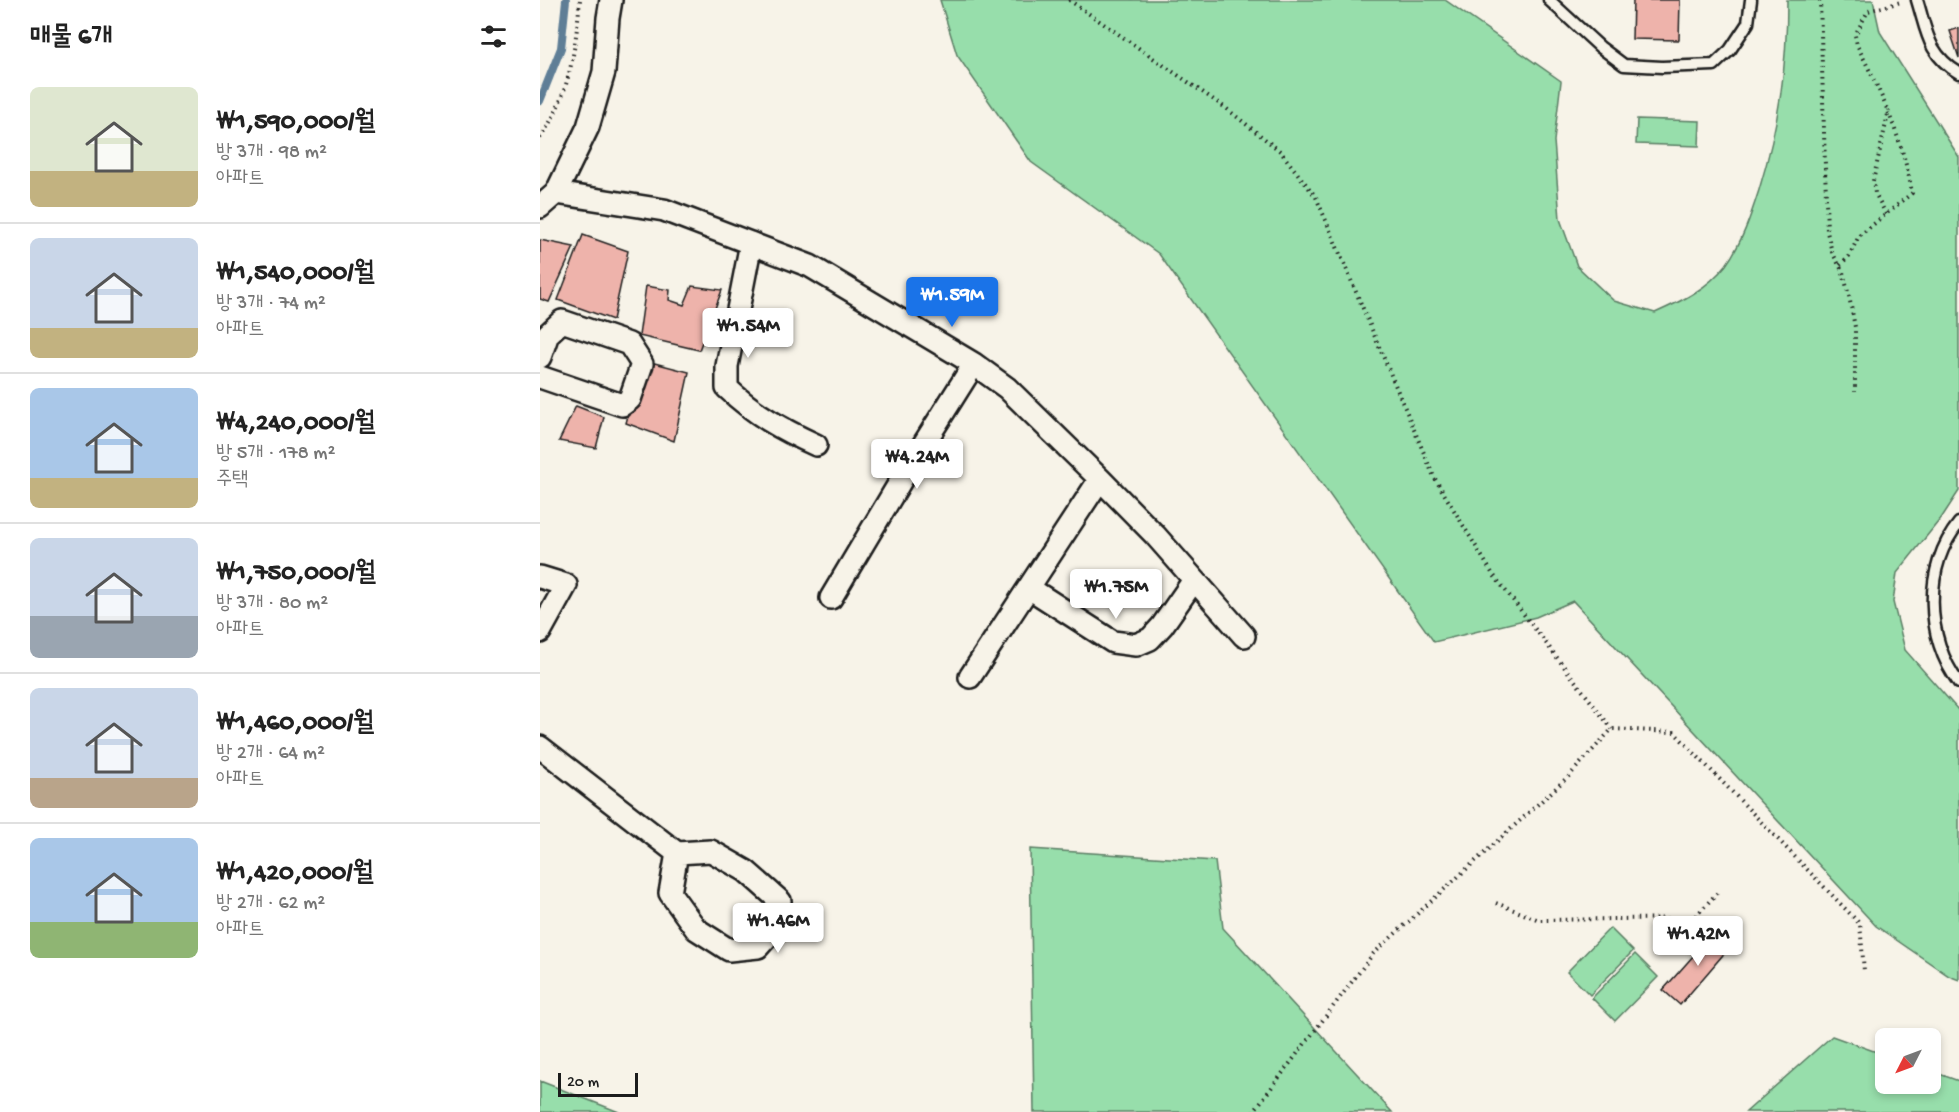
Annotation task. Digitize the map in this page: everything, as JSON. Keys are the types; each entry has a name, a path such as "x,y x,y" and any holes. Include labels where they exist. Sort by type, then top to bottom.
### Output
{"street":[{"path":"611,0 600,83 588,127 548,200 664,210 751,243 810,266 974,364 1006,388 1100,479 1155,536 1244,636"},
{"path":"751,243 727,366 727,388 742,403 775,426 816,445"},
{"path":"540,357 548,334 562,321 629,344 642,364 630,399 622,405 540,377"},
{"path":"831,598 974,364"},
{"path":"970,677 1100,479"},
{"path":"540,577 566,585 540,632"},
{"path":"1029,588 1113,642 1136,645 1150,639 1162,626 1194,580"},
{"path":"540,747 677,854 711,851 746,871 780,901 777,926 758,947 729,950 696,928 670,893 677,854"}],"lane":[{"path":"1549,0 1600,47 1624,64 1662,67 1714,64 1730,50 1748,23 1751,0"},
{"path":"1917,0 1933,50 1943,64 1959,73"},
{"path":"1959,523 1942,550 1935,570 1932,596 1939,646 1959,683"}],"path":[{"path":"540,138 552,122 571,72 580,0"},
{"path":"1069,0 1227,109 1280,151 1316,197 1434,477 1492,573 1612,729 1674,732 1860,924 1864,971"},
{"path":"1820,0 1827,232 1832,252 1840,265 1855,327 1855,392"},
{"path":"1840,265 1850,256 1859,236 1912,193 1907,162 1889,110 1857,45 1855,34 1868,11 1911,0"},
{"path":"1886,214 1875,193 1873,181 1889,110"},
{"path":"1253,1112 1373,954 1569,776 1612,729"},
{"path":"1496,903 1539,920 1694,918 1717,893"}],"green space":[{"path":"940,0 1445,0 1561,81 1554,141 1560,219 1577,266 1614,301 1655,313 1684,299 1711,281 1726,265 1746,229 1766,166 1777,119 1783,73 1787,0 1873,0 1880,32 1959,157 1959,491 1942,517 1897,573 1893,602 1905,650 1959,711 1959,980 1949,976 1876,926 1573,601 1536,617 1434,642 1159,254 1031,162 957,55"},
{"path":"1637,119 1700,121 1699,146 1636,144"},
{"path":"1030,849 1215,861 1223,928 1392,1112 1034,1112"},
{"path":"1610,928 1633,951 1590,995 1567,972"},
{"path":"1635,954 1658,977 1615,1021 1592,998"},
{"path":"1832,1036 1875,1051 1875,1094 1941,1094 1941,1075 1959,1081 1959,1112 1746,1112"},
{"path":"540,1081 619,1112 540,1112"}],"building":[{"path":"1633,0 1680,0 1679,40 1632,39"},
{"path":"1959,28 1959,58 1950,31"},
{"path":"583,235 628,251 613,320 558,300"},
{"path":"540,240 574,247 549,302 540,299"},
{"path":"646,286 670,290 669,300 684,305 692,286 722,290 699,350 639,336"},
{"path":"643,360 689,372 674,441 626,423"},
{"path":"576,406 604,417 596,448 559,441"},
{"path":"1718,928 1734,942 1680,1005 1663,990"}],"waterway":[{"path":"540,101 561,48 566,0"}]}
